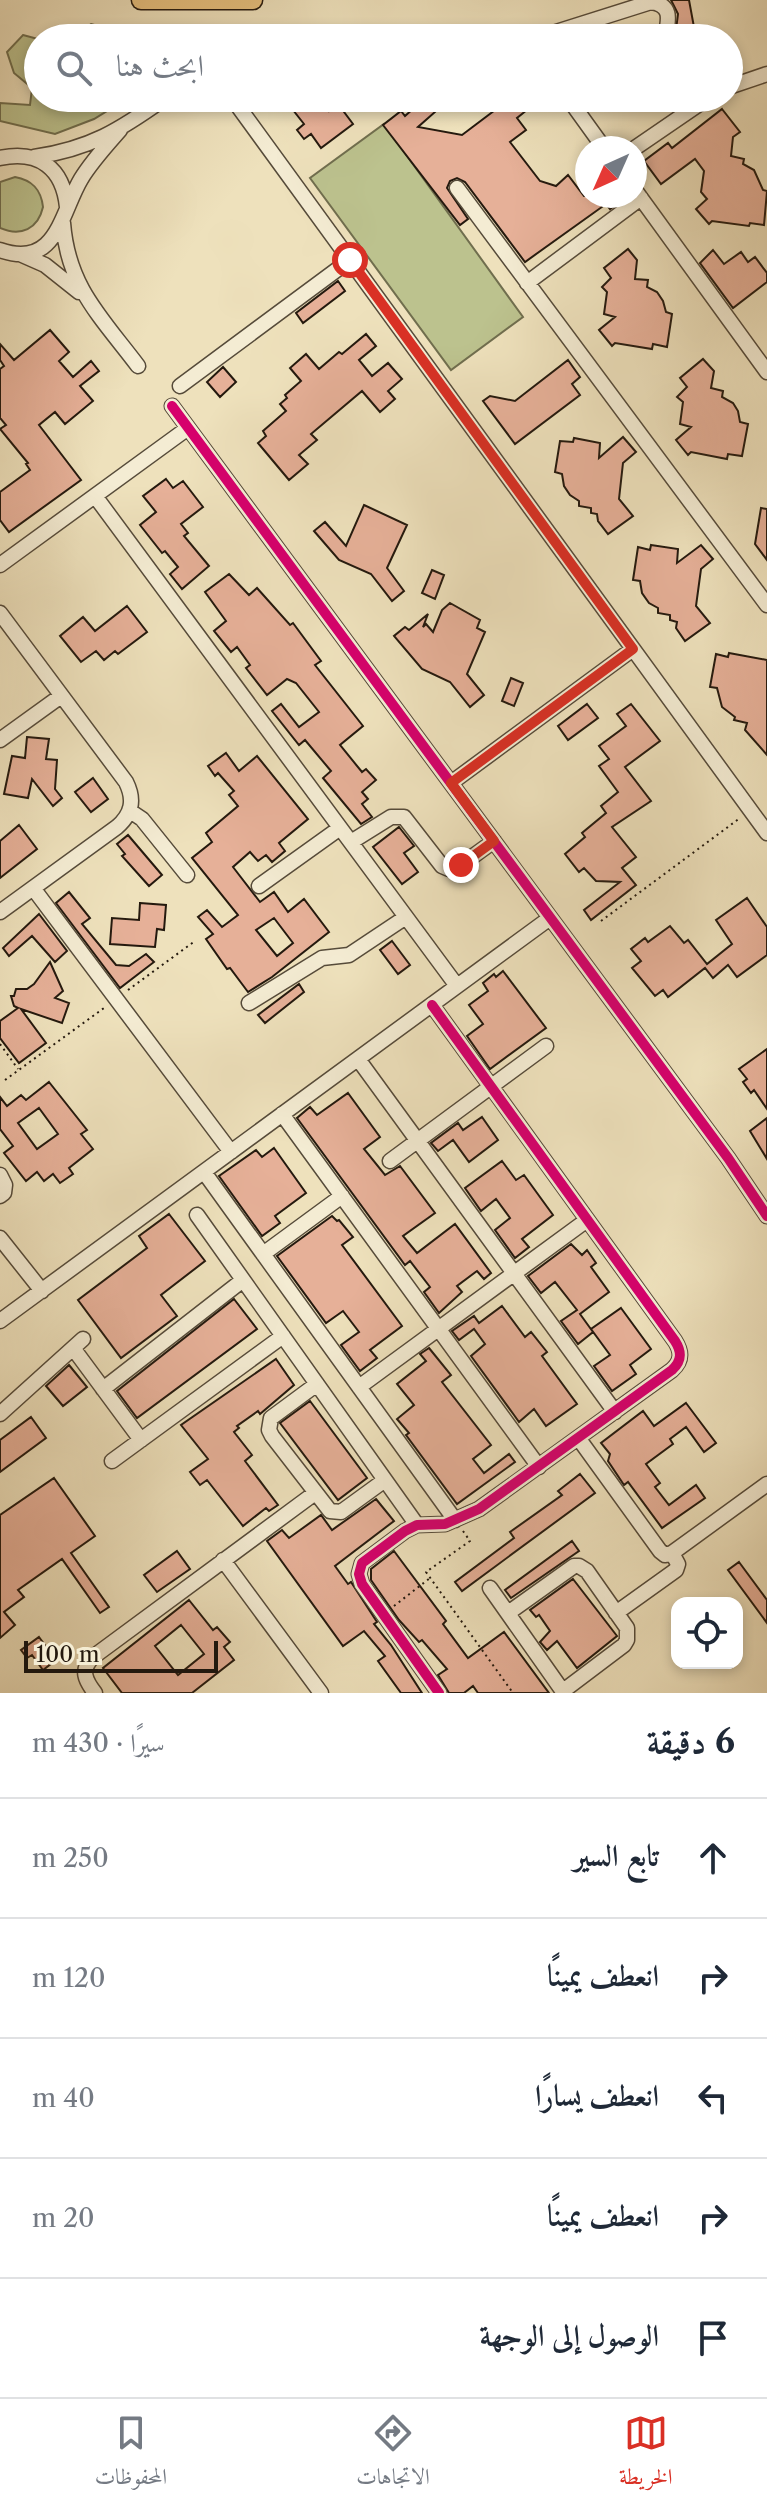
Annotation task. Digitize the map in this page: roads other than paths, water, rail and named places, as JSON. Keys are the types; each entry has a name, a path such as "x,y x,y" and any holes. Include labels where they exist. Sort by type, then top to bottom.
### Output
{"main road":[{"path":"141,0 253,0"}],"street":[{"path":"574,24 651,2 659,3 669,14 669,24"},
{"path":"743,82 767,74"},
{"path":"0,158 64,153 93,144 145,112"},
{"path":"242,112 767,833"},
{"path":"578,112 595,136"},
{"path":"647,138 678,112"},
{"path":"19,254 46,245 57,235 90,167 120,130"},
{"path":"34,157 48,165 59,177 65,192 66,251 74,278 138,366"},
{"path":"457,188 767,605"},
{"path":"647,206 767,372"},
{"path":"527,283 621,208"},
{"path":"1,251 19,254 45,265 69,282 89,302"},
{"path":"180,386 350,260"},
{"path":"172,406 728,1158 767,1216"},
{"path":"0,565 188,428"},
{"path":"95,496 457,986"},
{"path":"0,613 130,791 130,811 117,827 0,912"},
{"path":"451,783 633,649"},
{"path":"0,740 61,696"},
{"path":"130,811 142,819 187,875"},
{"path":"351,842 391,817 404,817 442,866 449,869 461,865 494,841"},
{"path":"259,886 340,828"},
{"path":"33,888 231,1152"},
{"path":"249,1003 322,958 349,955 406,917"},
{"path":"0,1321 550,918"},
{"path":"432,1005 679,1348 678,1364 487,1505 455,1520 436,1525 417,1525 377,1550 359,1568 362,1584 439,1693"},
{"path":"390,1161 546,1046"},
{"path":"358,1059 615,1412"},
{"path":"282,1114 539,1467"},
{"path":"204,1172 455,1520"},
{"path":"0,1175 5,1185 4,1193 0,1196"},
{"path":"263,1254 342,1196"},
{"path":"197,1215 417,1525"},
{"path":"359,1387 587,1220"},
{"path":"0,1238 42,1291"},
{"path":"103,1389 243,1280"},
{"path":"112,1461 283,1336"},
{"path":"0,1414 78,1344 103,1389 141,1440"},
{"path":"317,1384 271,1418 268,1424 272,1436 330,1511 341,1512 385,1480"},
{"path":"579,1439 665,1555 767,1484"},
{"path":"95,1693 85,1679 84,1671 93,1657 315,1493"},
{"path":"616,1613 676,1570 678,1564 672,1553"},
{"path":"223,1560 321,1693"},
{"path":"490,1588 563,1692 627,1640 627,1628 587,1571 579,1566 570,1569 508,1613"}]}
